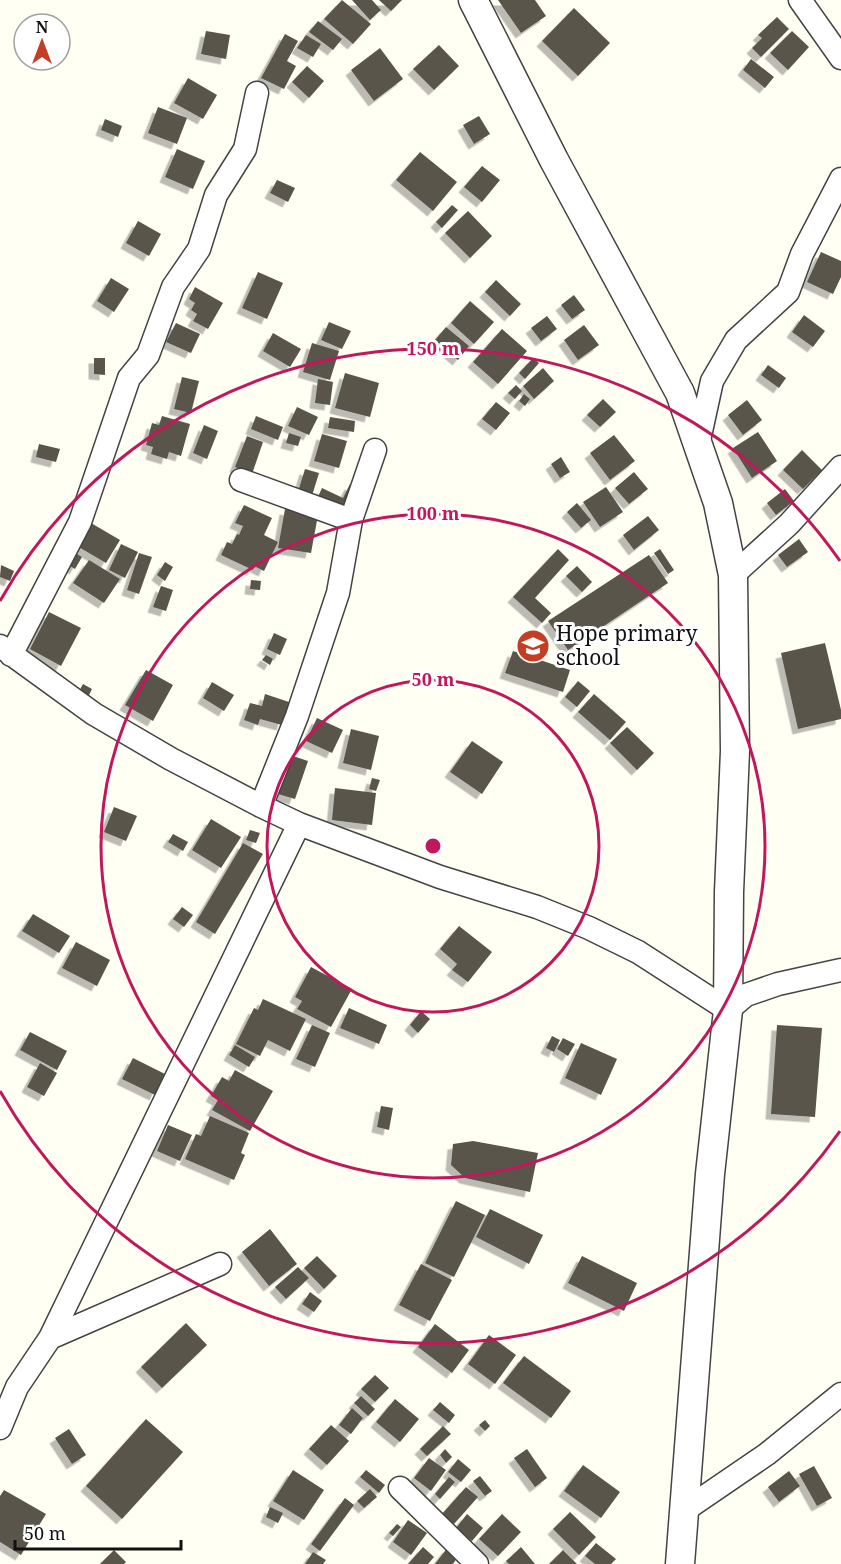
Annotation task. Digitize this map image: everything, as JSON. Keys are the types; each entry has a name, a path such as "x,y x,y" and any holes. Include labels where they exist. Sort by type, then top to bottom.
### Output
{"street":[{"path":"473,0 554,160 680,393 718,503 733,575 735,751 729,892 728,1010 710,1174 680,1564"},
{"path":"800,0 841,58"},
{"path":"257,93 245,149 216,195 199,249 173,287 148,355 129,378 80,522 5,650 94,714 171,759 261,806 299,824 440,877 537,907 589,928 638,952 728,1010"},
{"path":"698,445 712,381 736,340 788,292 802,254 841,179"},
{"path":"261,806 297,716 338,593 351,520 375,450"},
{"path":"733,575 789,524 841,467"},
{"path":"241,480 351,520"},
{"path":"0,1428 9,1382 50,1338 299,824"},
{"path":"728,1010 746,994 778,984 841,970"},
{"path":"50,1338 220,1264"},
{"path":"685,1510 767,1454 841,1394"},
{"path":"400,1488 477,1564"}],"building":[{"path":"342,0 371,24 353,44 324,19"},
{"path":"352,0 372,0 381,10 370,20"},
{"path":"379,0 402,0 391,11"},
{"path":"498,0 535,0 546,16 521,33"},
{"path":"574,8 610,43 578,76 542,41"},
{"path":"777,17 789,29 761,57 752,48 762,38 758,35"},
{"path":"318,21 342,39 333,50 309,32"},
{"path":"206,31 230,35 226,59 201,54"},
{"path":"792,31 809,47 788,70 770,53"},
{"path":"285,34 298,41 287,61 296,66 284,89 261,78"},
{"path":"306,35 321,44 313,57 297,48"},
{"path":"439,45 459,66 434,90 413,69"},
{"path":"380,48 403,79 374,101 351,70"},
{"path":"751,59 774,77 765,88 743,70"},
{"path":"307,66 324,81 309,98 292,82"},
{"path":"188,78 217,95 203,119 174,103"},
{"path":"158,107 187,118 177,144 148,133"},
{"path":"479,116 490,134 474,144 463,125"},
{"path":"105,119 122,126 118,137 101,130"},
{"path":"177,149 205,161 193,189 165,177"},
{"path":"420,152 457,182 433,211 396,180"},
{"path":"482,166 500,180 482,202 464,187"},
{"path":"277,180 295,188 288,202 270,193"},
{"path":"452,205 458,210 442,228 436,222"},
{"path":"468,211 492,236 470,258 445,233"},
{"path":"138,221 161,234 149,256 126,243"},
{"path":"821,252 841,261 841,277 833,294 807,282"},
{"path":"258,272 283,283 267,319 242,308"},
{"path":"111,278 129,289 114,312 97,301"},
{"path":"496,280 521,304 510,316 485,292"},
{"path":"195,287 223,303 208,329 193,321 197,314 191,310 195,303 189,299"},
{"path":"574,295 585,310 572,319 561,305"},
{"path":"470,301 494,322 474,344 451,323"},
{"path":"804,315 825,331 813,347 792,332"},
{"path":"547,316 557,329 541,341 531,328"},
{"path":"329,322 351,331 342,349 321,340"},
{"path":"176,323 200,334 191,353 166,342"},
{"path":"584,325 599,345 578,360 564,340"},
{"path":"446,327 469,346 458,360 435,340"},
{"path":"502,329 527,351 498,384 473,362"},
{"path":"273,333 301,349 290,367 263,351"},
{"path":"312,343 339,351 330,380 303,372"},
{"path":"94,358 105,358 105,375 94,374"},
{"path":"533,358 539,363 525,379 519,373"},
{"path":"768,365 786,378 779,388 761,375"},
{"path":"543,368 554,381 534,399 523,386"},
{"path":"345,373 379,383 370,417 335,408"},
{"path":"182,377 199,381 191,413 174,409"},
{"path":"318,379 333,382 330,405 315,403"},
{"path":"516,385 522,391 515,399 508,393"},
{"path":"524,394 530,399 525,406 519,401"},
{"path":"603,399 616,412 600,427 587,415"},
{"path":"747,400 762,420 743,435 728,415"},
{"path":"496,402 510,413 496,430 482,419"},
{"path":"297,407 318,417 309,435 288,426"},
{"path":"162,416 190,424 181,456 169,452 167,459 151,454 153,447 146,445 152,423 159,425"},
{"path":"256,416 283,427 278,440 251,429"},
{"path":"330,417 355,421 354,432 328,428"},
{"path":"204,425 218,431 207,459 193,453"},
{"path":"758,432 777,461 752,478 733,448"},
{"path":"289,433 301,437 298,446 286,443"},
{"path":"322,434 347,441 339,468 314,461"},
{"path":"614,435 635,461 610,480 590,453"},
{"path":"247,436 263,442 252,474 235,467"},
{"path":"39,444 60,449 56,462 36,457"},
{"path":"802,450 822,470 803,489 783,470"},
{"path":"561,457 570,472 560,478 551,464"},
{"path":"305,469 319,473 311,499 297,495"},
{"path":"634,472 648,489 629,504 615,488"},
{"path":"350,484 358,488 346,513 317,499 322,488 343,498"},
{"path":"606,487 623,512 600,527 583,502"},
{"path":"785,489 794,501 776,515 767,503"},
{"path":"577,503 591,520 581,528 567,512"},
{"path":"244,505 272,518 264,535 278,542 264,571 254,566 253,570 221,555 227,542 232,544 237,534 239,535 243,526 235,523"},
{"path":"285,509 318,515 311,553 278,548"},
{"path":"648,516 659,530 634,550 623,535"},
{"path":"91,523 120,540 106,563 77,546"},
{"path":"799,539 808,552 787,567 778,555"},
{"path":"121,544 138,552 125,578 109,570"},
{"path":"558,549 569,560 535,598 551,613 542,623 513,597"},
{"path":"660,549 674,570 668,574 654,553"},
{"path":"72,551 82,557 75,569 65,563"},
{"path":"139,553 152,557 139,594 127,590"},
{"path":"649,555 668,583 568,650 548,621"},
{"path":"89,560 120,579 104,603 73,583"},
{"path":"165,562 173,567 165,581 157,575"},
{"path":"1,565 14,571 10,581 0,577"},
{"path":"577,566 592,582 582,592 566,576"},
{"path":"251,580 261,581 260,590 250,589"},
{"path":"161,586 173,590 166,611 153,607"},
{"path":"49,612 81,628 61,666 30,649"},
{"path":"274,633 287,639 280,655 267,649"},
{"path":"825,643 841,710 841,719 798,729 781,653"},
{"path":"513,651 570,670 563,692 505,673"},
{"path":"266,655 273,659 270,665 262,660"},
{"path":"146,670 173,685 153,721 125,705"},
{"path":"578,681 590,691 577,707 565,697"},
{"path":"212,682 234,695 224,711 203,698"},
{"path":"83,684 92,689 87,699 77,695"},
{"path":"265,694 289,702 282,725 260,719 258,725 244,720 250,703 262,706"},
{"path":"594,694 626,722 610,740 578,712"},
{"path":"317,718 343,730 332,753 306,741"},
{"path":"627,727 654,753 637,770 610,743"},
{"path":"351,729 379,736 371,770 343,763"},
{"path":"472,741 503,762 482,794 450,772"},
{"path":"290,755 308,761 295,799 278,794"},
{"path":"372,778 380,780 376,791 369,789"},
{"path":"335,788 376,793 372,825 332,820"},
{"path":"114,807 137,816 126,841 104,832"},
{"path":"211,819 241,837 221,868 192,850"},
{"path":"250,830 260,833 256,843 246,840"},
{"path":"173,834 188,842 183,851 168,842"},
{"path":"243,843 263,854 215,934 196,922"},
{"path":"182,907 193,915 184,927 173,919"},
{"path":"33,914 70,936 59,953 22,931"},
{"path":"459,926 492,952 468,982 452,970 457,964 440,949"},
{"path":"76,942 110,960 97,986 62,968"},
{"path":"311,967 352,989 331,1027 297,1009 302,1001 295,997"},
{"path":"263,999 306,1019 290,1051 268,1040 260,1056 236,1044 254,1008 258,1010"},
{"path":"349,1008 387,1025 379,1044 340,1028"},
{"path":"421,1011 430,1019 418,1033 410,1025"},
{"path":"312,1025 330,1033 315,1067 296,1059"},
{"path":"777,1025 822,1028 815,1117 771,1114"},
{"path":"30,1032 67,1051 57,1070 20,1050"},
{"path":"552,1036 560,1040 554,1052 546,1048"},
{"path":"563,1038 575,1044 568,1056 557,1049"},
{"path":"581,1043 617,1059 601,1095 565,1078"},
{"path":"235,1045 255,1057 249,1067 229,1055"},
{"path":"133,1058 165,1074 155,1095 122,1079"},
{"path":"40,1063 57,1073 44,1096 27,1087"},
{"path":"235,1070 273,1091 250,1131 212,1110 218,1100 211,1096 222,1077 229,1081"},
{"path":"381,1106 393,1108 389,1130 377,1127"},
{"path":"210,1116 249,1133 241,1153 245,1155 234,1180 185,1159 196,1134 201,1136"},
{"path":"168,1125 192,1135 180,1161 157,1151"},
{"path":"473,1141 538,1153 530,1192 465,1178 451,1165 453,1144"},
{"path":"456,1201 485,1215 454,1277 425,1263"},
{"path":"490,1209 543,1235 529,1264 476,1237"},
{"path":"270,1229 297,1264 269,1286 242,1252"},
{"path":"317,1256 337,1276 324,1289 304,1268"},
{"path":"582,1256 637,1283 624,1311 568,1283"},
{"path":"421,1264 452,1280 430,1321 399,1305"},
{"path":"298,1267 309,1278 286,1299 275,1287"},
{"path":"310,1292 322,1301 314,1312 302,1304"},
{"path":"186,1323 207,1345 162,1388 141,1367"},
{"path":"435,1324 469,1350 452,1373 418,1347"},
{"path":"489,1335 516,1355 495,1384 468,1364"},
{"path":"524,1356 571,1391 551,1418 503,1383"},
{"path":"375,1375 389,1388 375,1402 361,1389"},
{"path":"361,1396 375,1409 368,1416 354,1403"},
{"path":"395,1399 419,1419 400,1442 376,1422"},
{"path":"440,1402 455,1415 449,1423 433,1410"},
{"path":"352,1408 363,1418 351,1434 339,1425"},
{"path":"146,1419 183,1452 122,1519 86,1486"},
{"path":"485,1420 490,1426 485,1431 479,1425"},
{"path":"331,1425 349,1441 327,1465 309,1449"},
{"path":"443,1426 451,1434 427,1456 420,1449"},
{"path":"69,1429 86,1455 72,1464 55,1438"},
{"path":"445,1449 452,1457 446,1463 440,1455"},
{"path":"527,1449 547,1478 535,1487 514,1458"},
{"path":"429,1458 446,1470 431,1491 414,1478"},
{"path":"458,1459 471,1470 461,1482 448,1472"},
{"path":"583,1465 620,1492 601,1518 564,1491"},
{"path":"814,1466 832,1498 817,1506 799,1474"},
{"path":"293,1470 324,1490 304,1520 273,1501"},
{"path":"366,1470 385,1485 379,1493 360,1477"},
{"path":"789,1471 800,1486 779,1502 768,1487"},
{"path":"480,1476 492,1491 485,1496 473,1481"},
{"path":"449,1477 455,1482 440,1499 435,1494"},
{"path":"466,1487 478,1497 454,1524 442,1514"},
{"path":"370,1489 377,1497 364,1508 357,1501"},
{"path":"4,1490 46,1514 21,1555 0,1542 0,1496"},
{"path":"345,1498 354,1505 320,1551 311,1544"},
{"path":"270,1507 283,1513 278,1523 266,1517"},
{"path":"570,1512 596,1537 579,1555 553,1529"},
{"path":"467,1514 483,1528 472,1541 456,1528"},
{"path":"502,1514 521,1532 498,1556 479,1539"},
{"path":"408,1520 427,1533 411,1555 393,1542"},
{"path":"397,1524 401,1527 393,1536 389,1533"},
{"path":"596,1543 616,1559 611,1564 595,1564 585,1556"},
{"path":"423,1547 434,1557 428,1564 408,1564"},
{"path":"448,1547 459,1555 453,1564 435,1564"},
{"path":"521,1547 535,1564 509,1564 506,1561"},
{"path":"114,1550 126,1562 124,1564 100,1564"},
{"path":"563,1550 577,1564 549,1564"},
{"path":"313,1552 326,1560 323,1564 305,1564"}],"place":[{"name":"Hope primary school","path":"533,646"}]}
